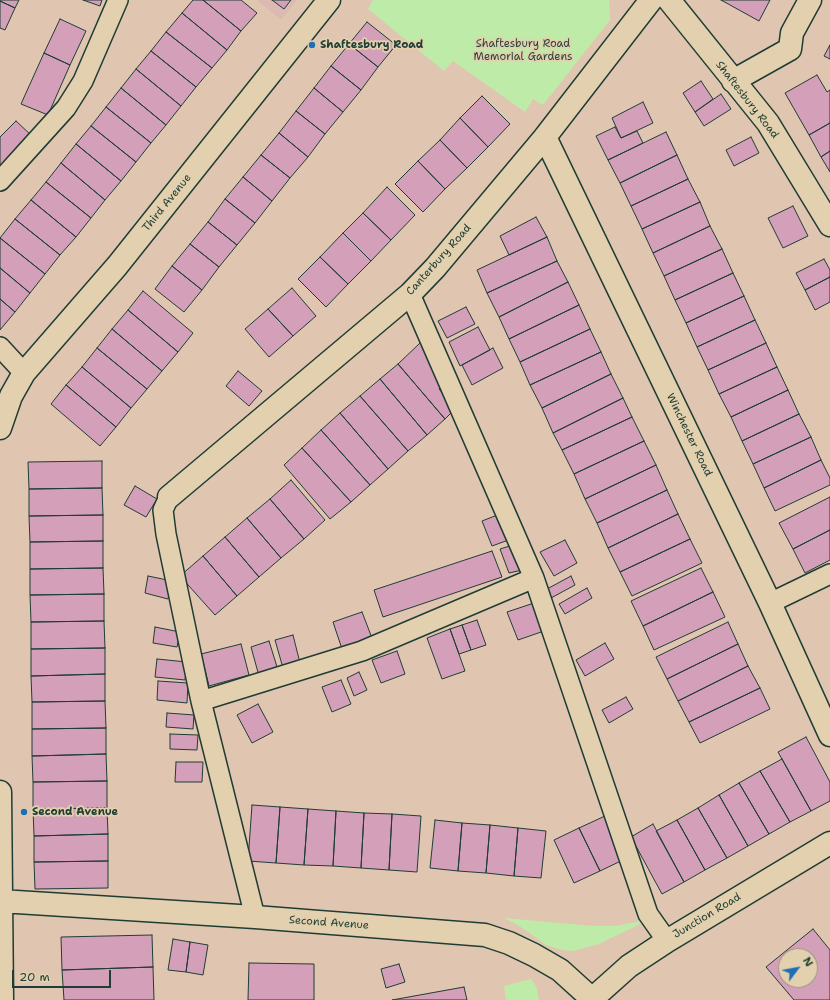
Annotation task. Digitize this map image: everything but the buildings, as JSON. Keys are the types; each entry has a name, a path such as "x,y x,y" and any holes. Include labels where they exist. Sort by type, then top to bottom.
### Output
{"street":[{"name":"Third Avenue","path":"0,428 6,397 117,266 329,0"},
{"name":"Canterbury Road","path":"168,497 410,294 435,268 545,137 651,0"},
{"name":"Shaftesbury Road","path":"669,0 768,123 830,225"},
{"path":"733,81 790,49 792,33 810,0"},
{"name":"Winchester Road","path":"545,137 770,603 830,735"},
{"path":"0,792 2,1000"},
{"name":"Junction Road","path":"592,999 629,966 667,941 830,843"},
{"name":"Second Avenue","path":"1,901 255,917 485,935 509,943 560,970 592,999"}],"lane":[{"path":"0,181 66,108 83,81 118,0"},
{"path":"410,294 534,578 648,914 667,941"},
{"path":"0,348 24,374"},
{"path":"168,497 163,510 166,534 200,700 255,917"},
{"path":"770,603 830,574"},
{"path":"200,700 362,651 534,578"}],"shaded area":[{"path":"257,0 297,0 281,20"}],"green space":[{"name":"Shaftesbury Road Memorial Gardens","path":"373,0 609,0 610,20 543,105 533,99 525,112 453,61 444,71 368,9"},
{"path":"504,918 593,926 615,926 642,921 640,924 599,944 573,951 562,950 546,945 521,927"},
{"path":"531,979 537,988 539,1000 506,1000 504,986"}],"place":[{"name":"Shaftesbury Road","path":"312,45"},
{"name":"Second Avenue","path":"24,812"}]}
